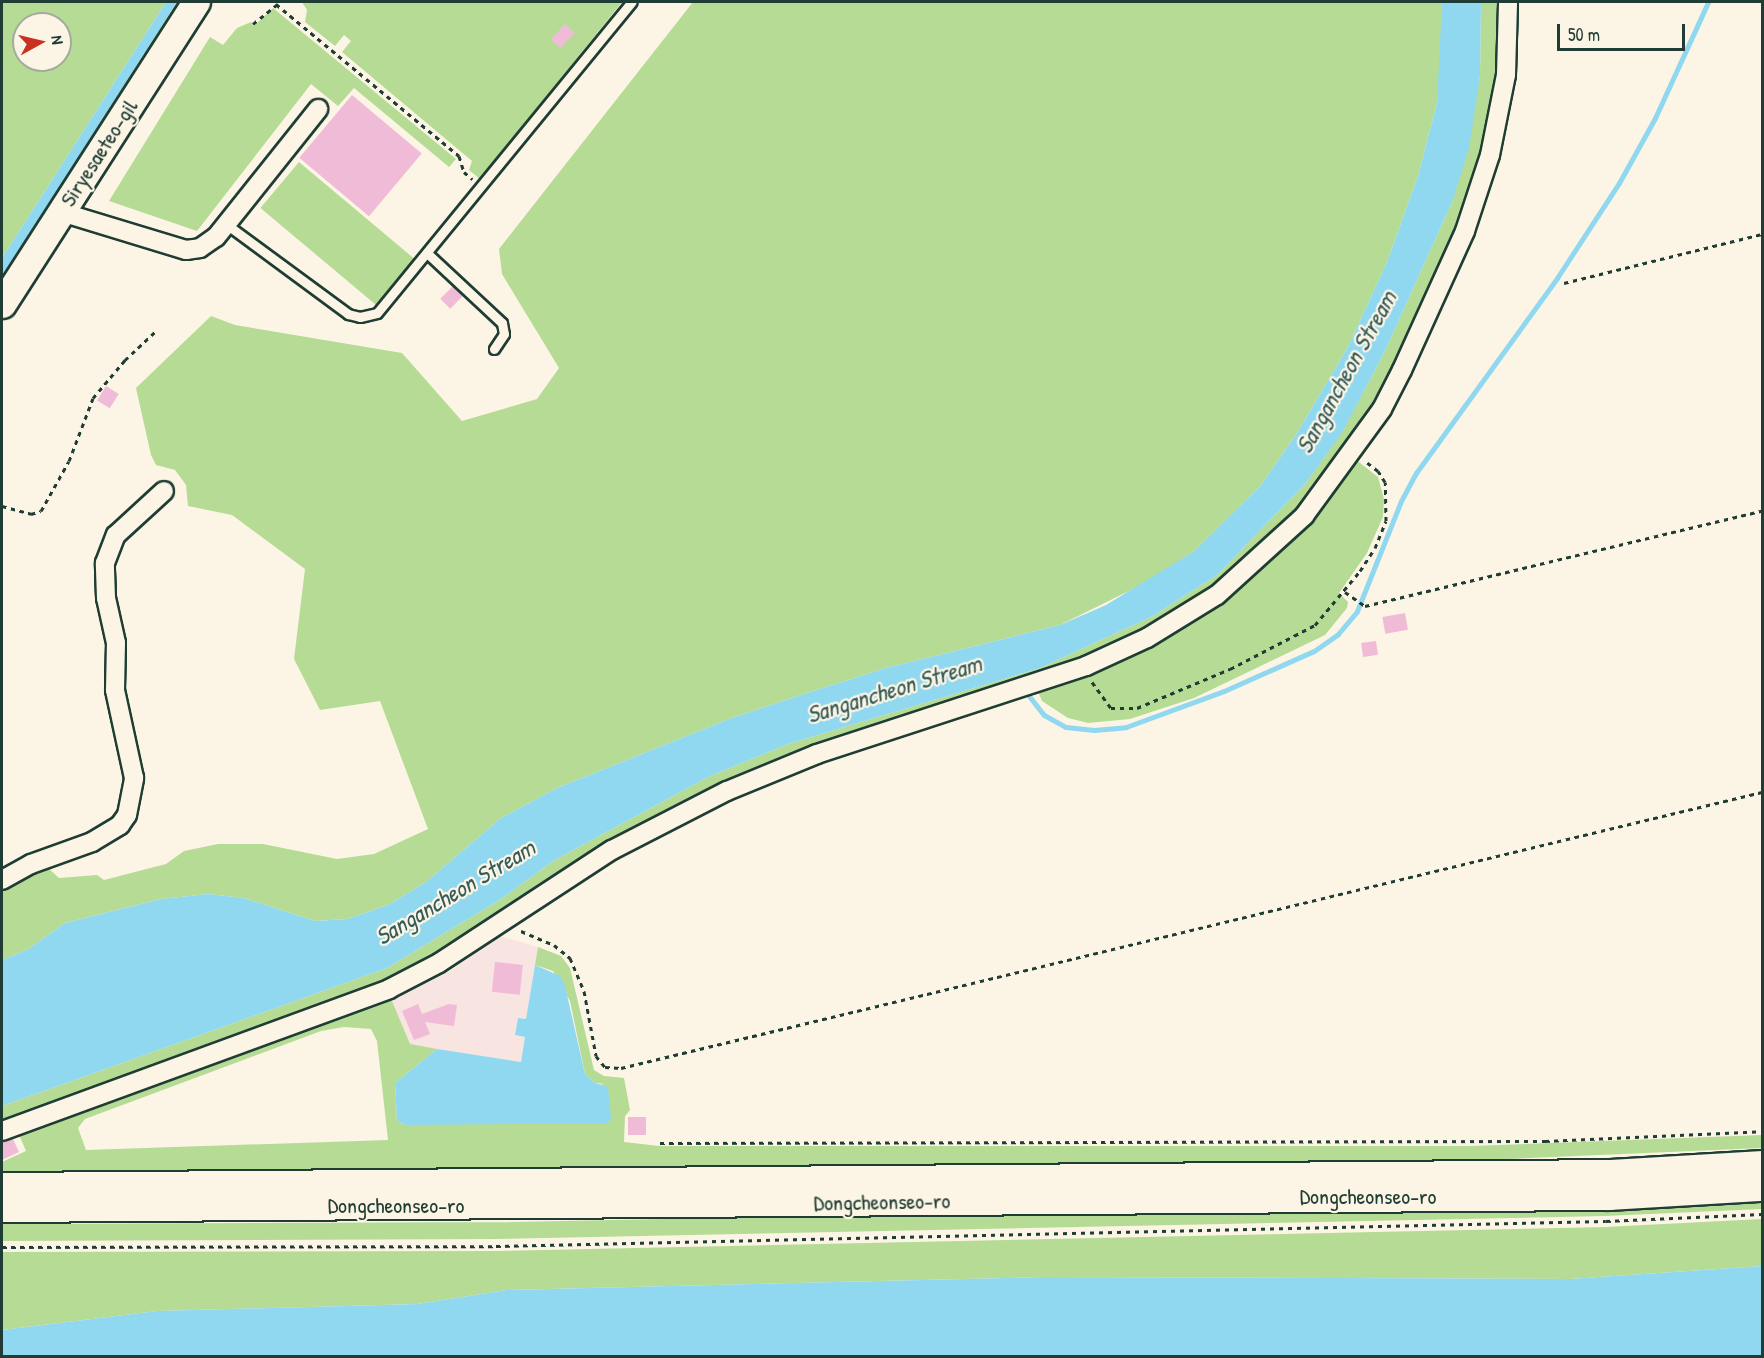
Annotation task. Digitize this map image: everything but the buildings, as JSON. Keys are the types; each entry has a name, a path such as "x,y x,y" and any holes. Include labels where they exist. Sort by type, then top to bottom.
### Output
{"main road":[{"name":"Siryesaeteo-gil","path":"2,304 196,2"},
{"name":"Dongcheonseo-ro","path":"2,1186 1564,1174 1762,1164"},
{"name":"Dongcheonseo-ro","path":"2,1208 1609,1196 1762,1186"}],"street":[{"path":"2,1131 389,989 439,963 645,831 759,776 1086,666 1183,617 1249,569 1304,516 1353,452 1402,370 1478,195 1506,75 1508,2"},
{"path":"61,212 191,251 208,243 226,224 318,109"},
{"path":"2,880 31,864 92,842 120,825 127,815 134,778 115,690 116,643 106,598 105,563 116,535 164,491"}],"lane":[{"path":"226,224 355,316 383,309 632,2"},
{"path":"428,254 502,322 504,334 494,349"}],"path":[{"path":"253,24 278,3 459,156 464,172 482,187"},
{"path":"1564,283 1762,234"},
{"path":"2,506 31,514 41,511 69,461 93,398 124,360 157,330"},
{"path":"1086,666 1095,689 1111,708 1137,708 1296,638 1322,618 1345,592 1375,548 1388,509 1381,475 1353,452"},
{"path":"1345,592 1365,606 1762,511"},
{"path":"500,922 554,945 570,958 584,991 596,1056 605,1067 621,1068 1762,792"},
{"path":"660,1143 1533,1141 1762,1131"},
{"path":"2,1247 496,1246 1606,1221 1762,1214"}],"shaded area":[{"path":"500,936 538,947 526,1019 518,1018 515,1035 525,1037 521,1062 410,1045 392,1001 452,970"}],"green space":[{"path":"2,2 166,2 2,258"},
{"path":"177,2 184,2 2,286 2,277"},
{"path":"302,2 622,2 480,179 469,170 472,161 342,52 351,41 344,35 335,46 305,22 307,10"},
{"path":"693,2 1442,2 1443,36 1437,103 1418,176 1387,262 1348,347 1297,433 1261,485 1193,552 1145,583 1060,625 886,668 804,694 729,719 557,788 501,818 426,882 388,905 347,919 315,921 244,898 208,894 161,899 65,923 27,950 2,960 2,890 46,866 59,878 97,875 104,880 166,864 184,851 218,844 263,844 337,859 374,854 428,829 380,701 320,710 294,659 305,569 232,515 188,506 186,485 175,470 156,465 151,455 136,388 211,316 235,325 402,353 462,421 537,399 559,368 502,274 499,249"},
{"path":"1481,2 1502,2 1502,61 1474,192 1399,366 1325,484 1216,589 1099,657 793,759 405,974 2,1127 2,1106 387,968 501,899 553,861 708,777 788,744 1040,668 1153,616 1217,575 1305,484 1343,430 1385,351 1452,202 1480,76"},
{"path":"273,8 456,159 449,167 354,88 338,106 311,84 197,231 109,201 210,37 223,45 237,28 251,22 254,26"},
{"path":"299,162 415,259 376,305 260,208"},
{"path":"1355,459 1378,477 1384,499 1383,517 1367,553 1339,593 1348,602 1347,608 1325,635 1194,698 1130,719 1088,723 1068,718 1042,701 1037,689 1153,641"},
{"path":"538,947 561,956 570,968 594,1070 604,1076 624,1078 630,1110 625,1116 624,1142 659,1146 1471,1146 1762,1135 1762,1148 1486,1160 2,1172 2,1162 26,1151 17,1130 370,1003 392,1001 410,1044 437,1049 395,1083 397,1121 406,1125 604,1084 595,1083 585,1074 570,1001 553,971 535,965","holes":["344,1027 371,1029 377,1041 388,1140 86,1150 78,1128 85,1119 321,1031"]},
{"path":"1762,1197 1762,1209 1605,1216 495,1239 2,1241 2,1224 514,1222"},
{"path":"1762,1219 1762,1266 1570,1279 1044,1277 507,1290 417,1304 157,1311 2,1330 2,1252 496,1251 1605,1227"}],"water":[{"path":"166,2 177,2 2,277 2,258"},
{"name":"Sangancheon Stream","path":"1442,2 1481,2 1480,76 1469,148 1452,202 1385,351 1343,431 1305,484 1217,575 1153,616 1040,668 788,744 708,777 553,861 501,899 387,968 2,1106 2,960 27,950 65,923 161,899 208,894 244,898 315,921 347,919 388,905 426,882 501,818 557,788 729,719 804,694 886,668 1060,625 1106,605 1193,552 1261,485 1297,433 1348,347 1387,262 1418,176 1437,103"},
{"path":"535,965 560,976 565,986 585,1074 595,1083 608,1087 611,1119 608,1123 406,1125 397,1121 395,1083 437,1049 521,1062 525,1037 515,1035 518,1018 526,1019"},
{"path":"1762,1266 1762,1356 2,1356 2,1330 157,1311 417,1304 507,1290 1044,1277 1570,1279"}],"waterway":[{"path":"1029,696 1044,715 1066,727 1094,730 1126,727 1224,691 1314,651 1338,634 1357,611 1401,501 1416,473 1557,278 1619,183 1655,118 1708,2"}]}
